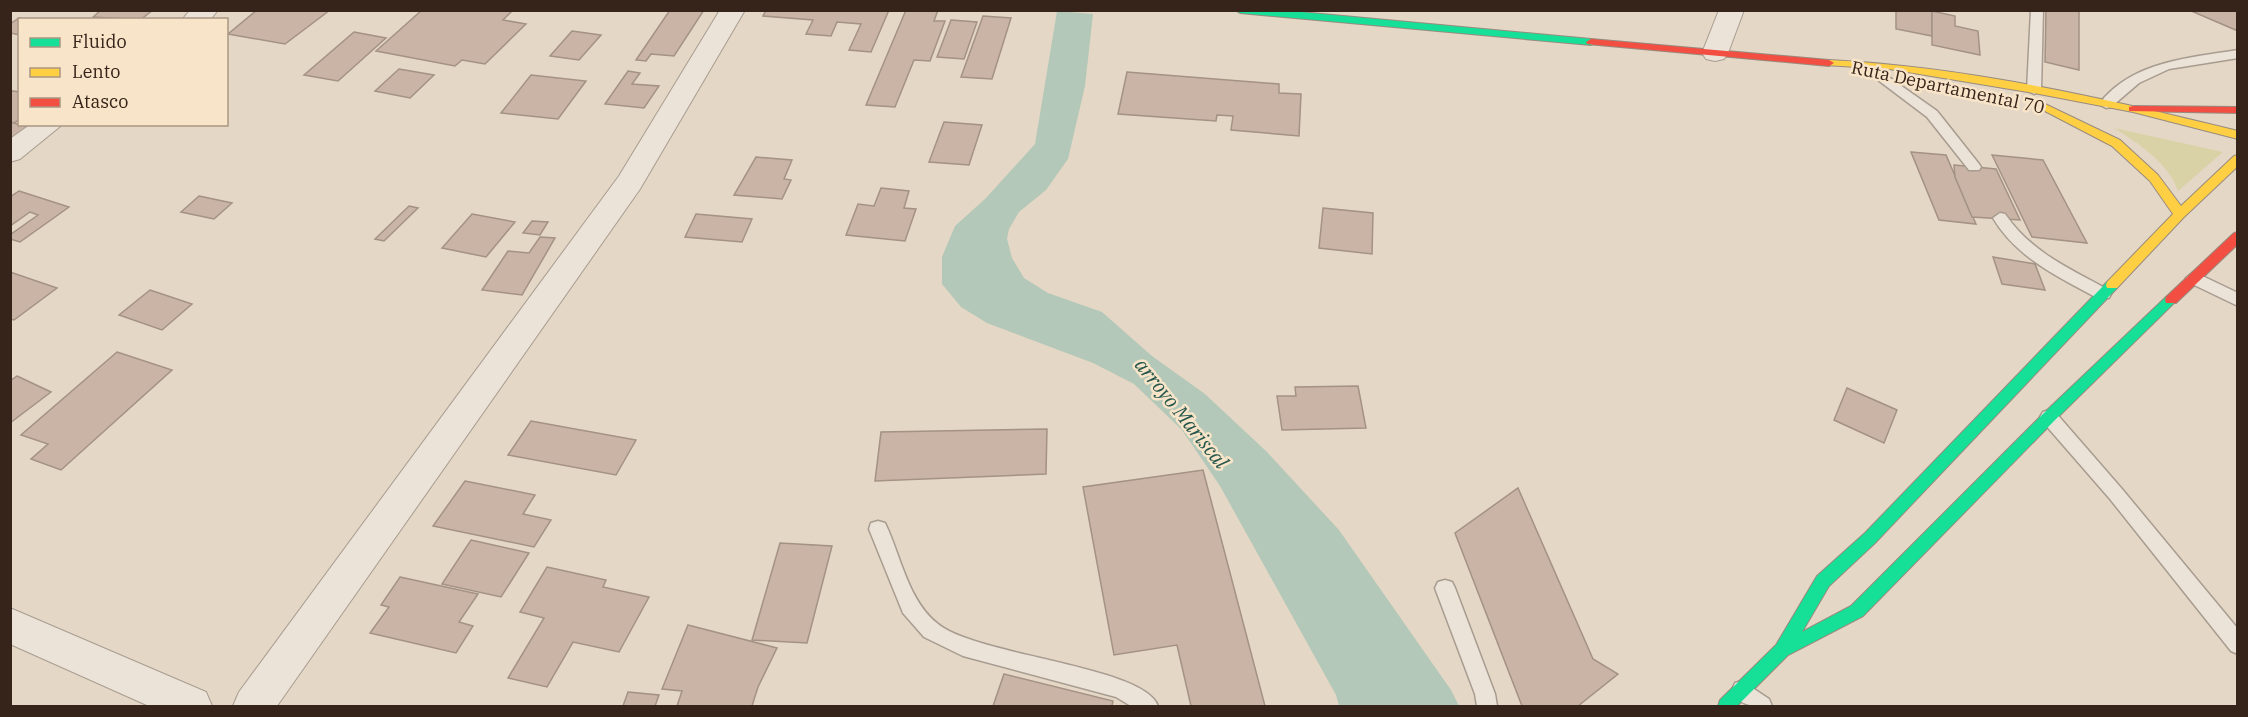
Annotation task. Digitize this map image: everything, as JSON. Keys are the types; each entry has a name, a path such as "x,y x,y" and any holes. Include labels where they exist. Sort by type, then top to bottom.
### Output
{"main road":[{"path":"1240,10 1303,13 1841,64"},
{"name":"Ruta Departamental 70","path":"1841,64 1889,66 2034,90 2133,109 2238,135"},
{"name":"Ruta Departamental 70","path":"1841,64 1883,77 2102,118"},
{"path":"2034,105 2116,143 2154,178 2180,214"},
{"path":"2133,109 2238,110"},
{"path":"2200,141 2238,149"},
{"path":"1726,706 1782,650 1823,581 1870,538 2180,214 2238,159"},
{"path":"1782,650 1857,611 2049,417 2238,236"}],"street":[{"path":"253,706 630,182 733,10"},
{"path":"1715,53 1732,10"},
{"path":"10,153 47,126"},
{"path":"10,625 192,706"}],"lane":[{"path":"2034,90 2037,10"},
{"path":"2106,104 2134,80 2166,66 2238,54"},
{"path":"1883,77 1932,114 1974,167"},
{"path":"2000,219 2008,233 2026,249 2103,294"},
{"path":"2194,278 2238,300"},
{"path":"2049,417 2116,494 2238,645"},
{"path":"878,529 910,607 931,631 963,647 1121,689 1148,706"},
{"path":"1445,588 1485,694 1487,706"},
{"path":"1742,690 1762,706"}],"shaded area":[{"path":"2114,128 2223,152 2178,191 2168,171 2152,155"}],"water":[{"name":"arroyo Mariscal","path":"1057,11 1093,14 1085,86 1068,159 1046,190 1019,212 1009,229 1007,239 1012,258 1024,278 1048,293 1102,312 1152,356 1205,394 1267,452 1339,530 1451,690 1459,706 1339,706 1336,695 1220,486 1182,430 1134,384 1093,363 987,323 961,307 942,284 942,257 955,226 985,199 1035,144"}],"building":[{"path":"101,10 153,10 143,18 93,17"},
{"path":"257,10 330,10 285,44 228,34"},
{"path":"422,10 513,10 503,20 526,24 485,64 462,60 455,66 376,51"},
{"path":"670,10 704,10 674,56 651,54 646,61 636,60"},
{"path":"766,10 889,10 871,52 849,50 861,24 837,22 831,36 806,34 813,20 763,16"},
{"path":"906,10 938,10 934,21 945,21 930,61 914,60 895,107 866,105"},
{"path":"1896,10 1932,10 1932,36 1896,29"},
{"path":"2046,10 2079,10 2079,70 2045,62"},
{"path":"2189,10 2238,11 2238,31"},
{"path":"1932,11 1955,16 1955,26 1978,31 1980,55 1932,45"},
{"path":"983,16 1011,18 992,79 961,77"},
{"path":"18,19 18,35 10,33 10,24"},
{"path":"951,20 977,22 964,59 937,57"},
{"path":"572,31 601,35 579,60 550,56"},
{"path":"354,32 386,38 338,81 304,75"},
{"path":"399,69 434,75 410,98 375,91"},
{"path":"628,71 640,73 632,84 659,86 644,108 605,104"},
{"path":"1127,72 1279,84 1279,93 1301,94 1299,136 1231,130 1233,116 1217,115 1216,121 1118,114"},
{"path":"531,75 586,81 558,119 501,113"},
{"path":"10,92 18,92 18,120 14,123 10,122"},
{"path":"10,122 36,129 10,140"},
{"path":"944,122 982,125 969,165 929,162"},
{"path":"1911,152 1946,155 1976,224 1939,220"},
{"path":"1992,155 2043,160 2087,243 2032,237"},
{"path":"756,157 792,160 784,179 791,180 782,199 734,195"},
{"path":"1954,165 1996,169 2020,220 1972,217 1955,177"},
{"path":"881,188 909,191 904,208 916,209 905,241 846,235 858,204 874,206"},
{"path":"19,191 69,207 20,242 10,239 10,235 38,215 30,212 10,226 10,197"},
{"path":"199,196 232,203 214,219 181,212"},
{"path":"409,206 418,208 384,241 375,239"},
{"path":"1323,208 1373,213 1372,254 1319,248"},
{"path":"472,214 515,222 486,257 442,248"},
{"path":"696,214 752,219 742,242 685,237"},
{"path":"532,221 548,222 540,235 523,233"},
{"path":"540,237 555,238 522,295 482,290 508,251 529,253"},
{"path":"1993,257 2035,264 2045,290 2002,284"},
{"path":"10,272 57,288 14,320 10,319"},
{"path":"150,290 192,304 162,330 119,315"},
{"path":"117,352 172,370 61,470 31,459 48,444 21,435"},
{"path":"17,376 51,392 10,423 10,381"},
{"path":"1358,386 1366,428 1282,430 1277,396 1296,396 1295,387"},
{"path":"1847,388 1897,410 1884,443 1834,420"},
{"path":"531,421 636,440 616,475 508,455"},
{"path":"1047,429 1046,474 875,481 881,432"},
{"path":"1203,470 1265,706 1191,706 1177,645 1114,655 1083,487"},
{"path":"465,481 535,495 523,514 551,520 534,547 433,526"},
{"path":"1518,488 1593,659 1618,674 1578,706 1522,706 1455,533"},
{"path":"471,540 529,553 501,597 442,584"},
{"path":"780,543 832,546 807,643 752,640"},
{"path":"547,567 606,580 603,587 649,597 619,652 573,642 547,687 508,678 544,618 520,612"},
{"path":"400,577 478,594 459,622 473,626 456,653 370,633 389,607 381,605"},
{"path":"688,625 777,648 758,687 752,706 677,706 682,691 662,689"},
{"path":"1004,674 1113,701 1112,706 993,706"},
{"path":"628,692 659,695 655,706 623,706"}],"traffic: fast":[{"path":"1240,10 1591,42"},
{"path":"1726,706 1782,650 1823,581 1870,538 2112,285"},
{"path":"1782,650 1857,611 2049,417 2171,300"}],"traffic: slow":[{"path":"1829,63 1889,66 2034,90 2133,109 2238,135"},
{"path":"2045,107 2116,143 2154,178 2180,214"},
{"path":"2112,285 2180,214 2238,159"}],"traffic: jam":[{"path":"1591,42 1829,63"},
{"path":"2133,109 2238,110"},
{"path":"2171,300 2238,236"}]}
